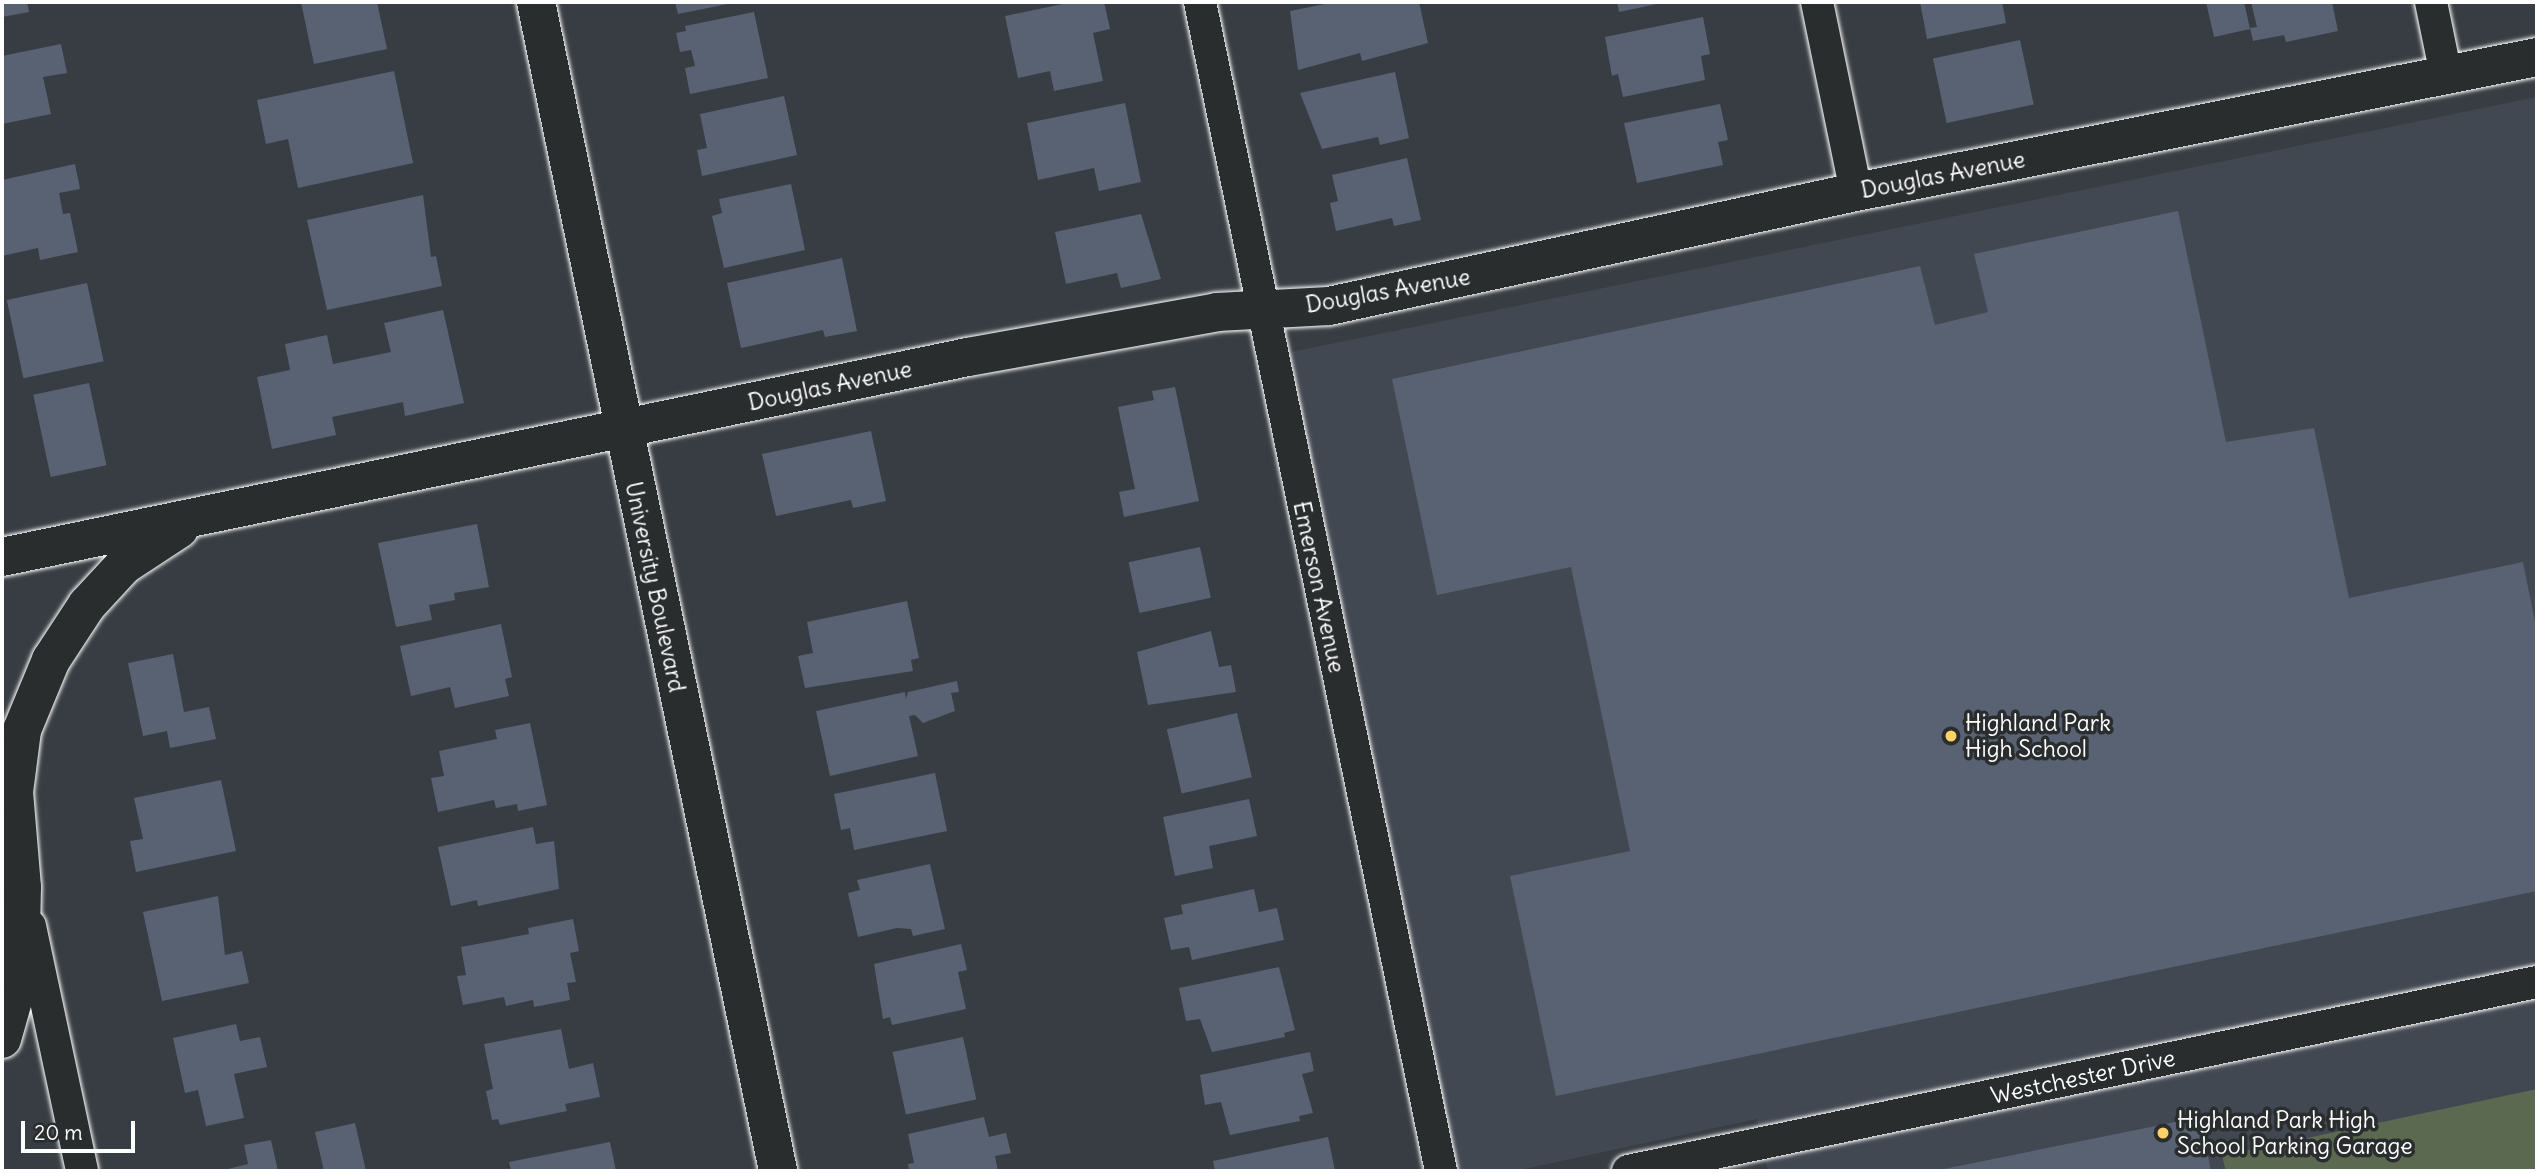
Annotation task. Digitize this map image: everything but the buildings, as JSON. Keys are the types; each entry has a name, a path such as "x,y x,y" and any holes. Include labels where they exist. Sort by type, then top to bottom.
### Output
{"street":[{"name":"University Boulevard","path":"536,2 621,430 778,1171"},
{"name":"Emerson Avenue","path":"1200,2 1441,1171"},
{"path":"1817,2 1856,192"},
{"path":"2431,2 2446,75"},
{"name":"Douglas Avenue","path":"2,557 196,519 968,357 1217,312 1329,306 1856,192 2537,57"},
{"name":"Douglas Avenue","path":"2,1039 20,976 22,887 14,792 22,730 51,660 86,605 124,565 196,519"},
{"path":"2,781 82,1171"},
{"name":"Westchester Drive","path":"1628,1171 2537,982"}],"shaded area":[{"name":"Highland Park High School","path":"2537,97 2537,1171 1768,1171 1757,1119 1515,1171 1457,1171 1286,353"}],"green space":[{"path":"2537,1089 2537,1171 2226,1171 2222,1156"}],"place":[{"name":"Highland Park High School","path":"1951,736"},
{"name":"Highland Park High School Parking Garage","path":"2163,1133"}]}
